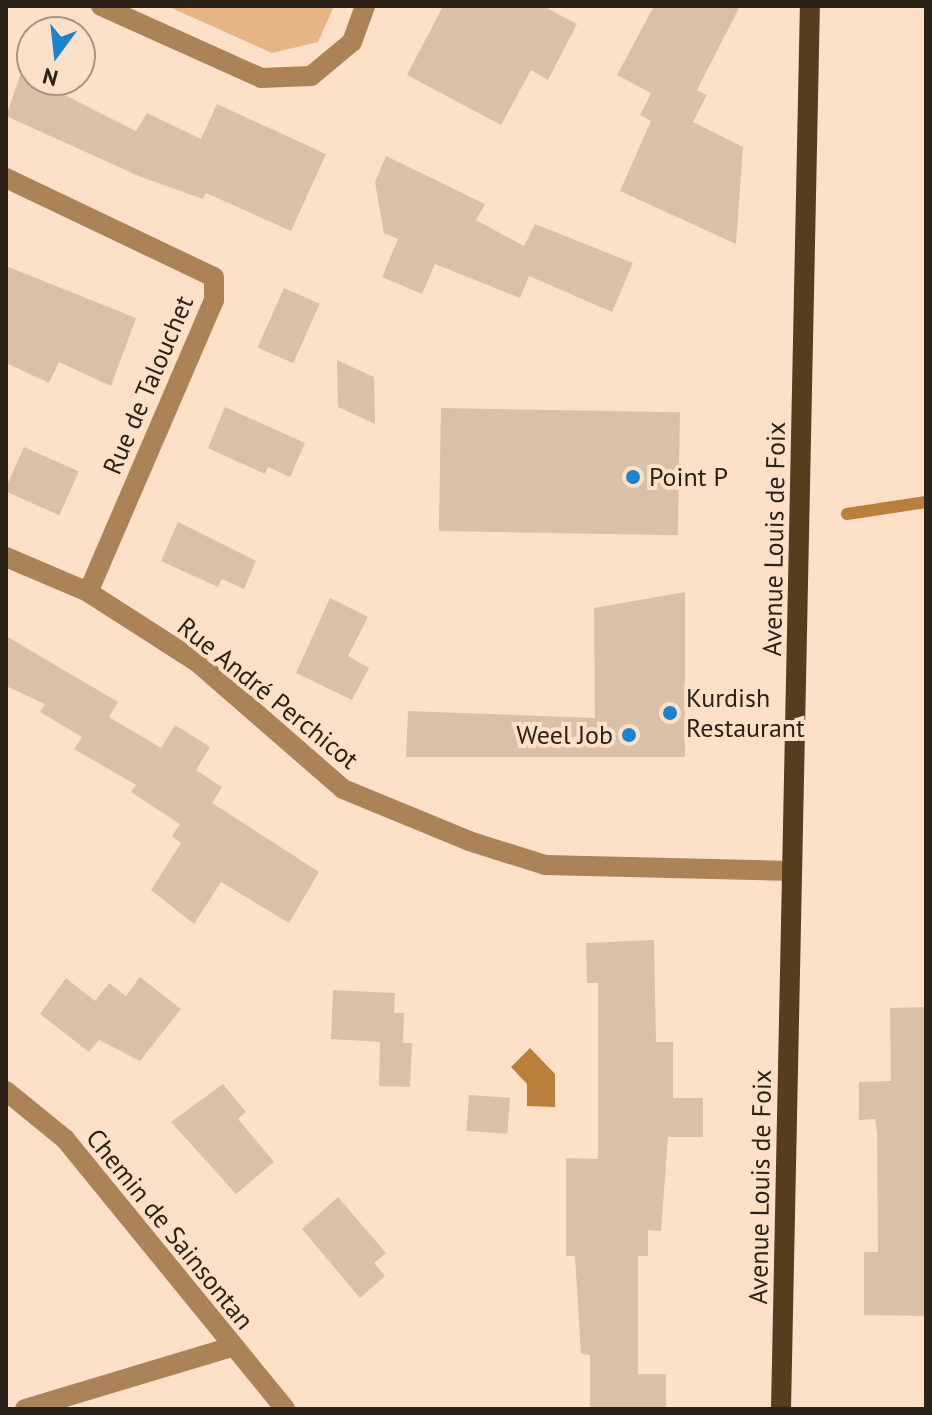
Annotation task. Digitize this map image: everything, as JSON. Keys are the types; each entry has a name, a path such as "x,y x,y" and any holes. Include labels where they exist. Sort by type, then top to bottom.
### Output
{"main road":[{"name":"Avenue Louis de Foix","path":"781,1409 810,6"}],"street":[{"path":"101,6 261,78 311,76 352,42 365,6"},
{"name":"Rue de Talouchet","path":"6,178 214,277 214,300 88,592"},
{"name":"Rue André Perchicot","path":"6,557 88,592 197,662 343,789 469,841 545,865 791,871"},
{"name":"Chemin de Sainsontan","path":"6,1091 65,1139 285,1409"},
{"path":"25,1409 232,1347"}],"shaded area":[{"path":"167,6 334,6 318,42 272,53"},
{"path":"530,1048 555,1074 555,1107 527,1106 527,1084 511,1067"}],"building":[{"path":"443,6 543,6 577,24 548,80 531,70 501,125 407,75"},
{"path":"654,6 740,6 697,90 707,95 693,122 743,147 736,244 620,191 651,121 640,115 651,93 617,75"},
{"path":"16,87 16,96 67,96 136,131 147,113 201,139 217,104 326,154 291,231 206,193 203,199 141,177 6,116"},
{"path":"386,156 485,204 476,220 524,246 535,224 633,263 612,312 529,276 520,298 435,264 422,294 382,277 398,239 384,233 375,182"},
{"path":"6,266 136,318 111,386 59,362 49,383 6,363"},
{"path":"284,288 320,304 293,363 258,347"},
{"path":"337,360 374,377 375,424 338,407"},
{"path":"225,407 305,443 290,477 268,467 265,474 208,448"},
{"path":"441,408 680,412 678,535 439,531"},
{"path":"24,447 79,471 59,515 6,492"},
{"path":"178,522 256,561 244,589 222,579 218,587 161,561"},
{"path":"685,592 685,757 406,757 408,711 595,718 594,608"},
{"path":"330,598 368,617 348,656 369,668 352,700 296,673"},
{"path":"6,636 118,702 109,717 161,748 175,725 210,747 196,770 222,787 212,803 319,872 289,923 221,882 194,924 151,890 181,843 172,836 180,824 131,792 136,785 74,749 82,737 40,712 45,704 6,686"},
{"path":"654,940 656,1042 673,1042 673,1098 703,1098 703,1137 668,1137 661,1231 648,1230 648,1256 638,1256 638,1374 666,1374 666,1409 590,1409 590,1355 581,1354 575,1256 566,1256 566,1158 598,1159 598,983 587,983 586,943"},
{"path":"140,977 181,1009 140,1061 99,1040 89,1052 40,1014 66,978 95,1001 109,983 126,996"},
{"path":"333,990 395,993 394,1013 404,1013 403,1043 412,1043 410,1087 379,1086 380,1042 397,1043 331,1039"},
{"path":"926,1007 926,1316 864,1315 864,1252 878,1252 877,1132 875,1119 859,1120 859,1082 891,1081 890,1008"},
{"path":"223,1084 246,1112 238,1119 274,1162 236,1194 171,1122"},
{"path":"469,1095 510,1098 507,1134 466,1131"},
{"path":"338,1197 386,1253 374,1263 385,1276 360,1298 302,1229"}],"waterway":[{"path":"847,514 926,502"}],"place":[{"name":"Point P","path":"633,477"},
{"name":"Kurdish Restaurant","path":"670,713"},
{"name":"Weel Job","path":"629,735"}]}
